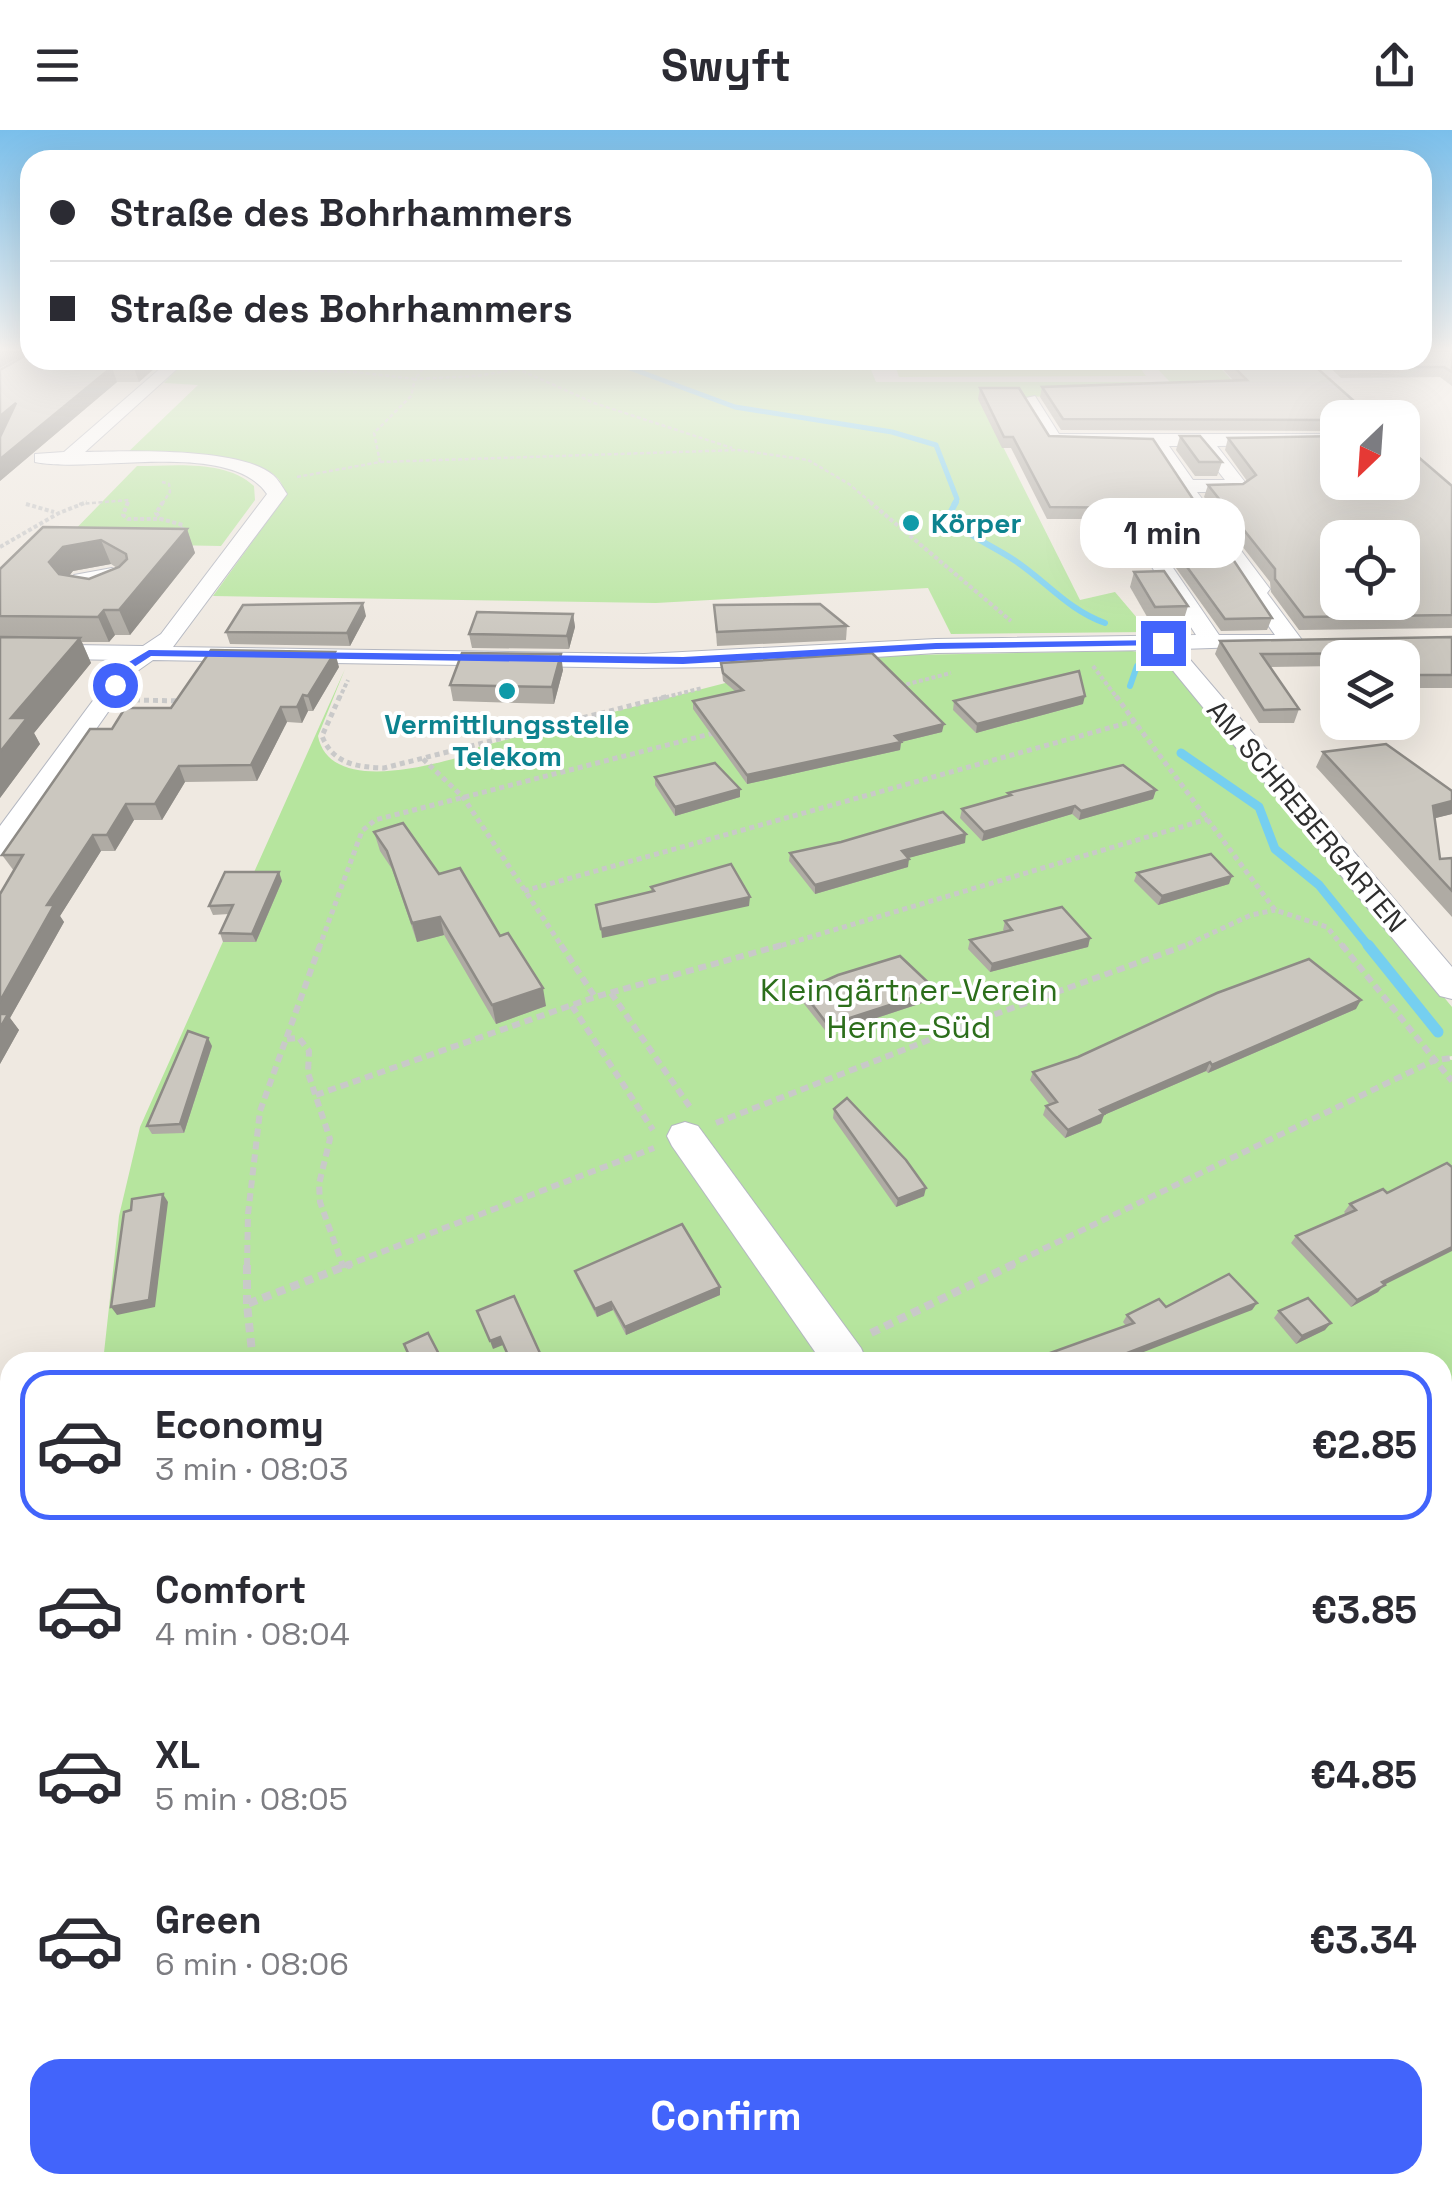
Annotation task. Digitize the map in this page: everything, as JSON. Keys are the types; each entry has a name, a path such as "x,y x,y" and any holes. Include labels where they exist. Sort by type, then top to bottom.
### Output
{"street":[{"path":"68,458 80,447"},
{"path":"0,651 722,660 919,646 1299,640 1256,594 1260,589 1188,493 1188,486 1161,447"},
{"path":"1188,486 1240,486 1209,447"},
{"path":"0,846 128,667 169,640 276,494 273,482 247,467 211,460 41,458"},
{"path":"1147,544 1212,642"},
{"name":"AM SCHREBERGARTEN","path":"1163,643 1452,988"},
{"path":"682,1133 839,1352"}],"path":[{"path":"377,447 380,462"},
{"path":"730,447 808,460 849,484 1038,644"},
{"path":"273,482 380,462 738,450"},
{"path":"159,481 171,488 156,511 160,519"},
{"path":"0,547 55,513 88,500 126,500 131,503 123,512 128,519 160,519 186,528 173,548"},
{"path":"26,504 55,513"},
{"path":"1077,644 1275,910"},
{"path":"359,656 322,736 324,745 341,762 362,767 384,768 423,759 707,686"},
{"path":"900,686 958,672"},
{"path":"102,702 190,701"},
{"path":"524,891 1134,721"},
{"path":"252,1352 247,1304 248,1214 260,1112 362,830 375,820 729,730"},
{"path":"423,759 463,797 595,998"},
{"path":"316,1095 611,993 1208,819"},
{"path":"247,1304 682,1133 1188,945 1250,915 1275,910 1327,928 1452,1081"},
{"path":"611,993 682,1133"},
{"path":"572,1006 682,1133"},
{"path":"287,1038 306,1043 308,1073 330,1139 319,1184 320,1202 344,1268"},
{"path":"850,1352 1435,1060 1452,1058"}],"green space":[{"path":"133,447 1003,447 1080,600 1115,592 1149,632 951,634 928,588 656,603 213,596 282,501 281,484 269,471 248,463 192,456 124,456"},
{"path":"137,466 198,466 229,471 254,486 255,500 221,546 62,543"},
{"name":"Kleingärtner-Verein Herne-Süd","path":"1132,651 1163,656 1452,1007 1452,1056 1441,1058 1452,1060 1452,1352 104,1352 119,1216 140,1127 345,669 318,736 327,755 343,766 388,771 460,757 478,752 478,747 803,663 909,655"}],"building":[{"path":"0,447 14,447 0,459"},
{"path":"1018,447 1159,447 1272,618 1225,619 1144,508 1050,507"},
{"path":"1188,447 1210,447 1222,462 1199,462"},
{"path":"1235,447 1320,447 1320,500 1420,500 1420,458 1452,486 1452,615 1420,615 1420,520 1320,520 1320,617 1304,617 1275,579 1275,569 1208,485 1243,484 1256,475"},
{"path":"43,527 187,529 119,610 104,610 98,617 0,616 0,569","holes":["101,540 126,554 127,559 119,567 89,579 59,574 49,562 63,547"]},
{"path":"1164,571 1188,606 1155,607 1134,572"},
{"path":"363,603 347,633 226,632 243,605"},
{"path":"820,604 847,626 717,632 714,605"},
{"path":"477,612 573,614 567,636 469,634"},
{"path":"0,637 80,638 11,718 27,718 0,752"},
{"path":"1452,637 1452,675 1420,675 1420,640 1320,640 1320,654 1261,654 1299,709 1264,710 1220,641"},
{"path":"211,650 335,652 308,696 303,695 297,707 281,707 251,765 179,766 155,804 126,804 107,835 93,835 47,905 54,905 0,1001 0,894 23,855 2,855 90,729 112,729 125,708 171,708"},
{"path":"462,653 561,654 552,687 450,685"},
{"path":"872,653 944,724 895,736 901,742 747,775 693,701 743,690 723,673 721,663"},
{"path":"1079,671 1085,696 977,724 954,701"},
{"path":"1386,744 1452,791 1452,801 1433,806 1440,859 1452,858 1452,891 1323,752"},
{"path":"715,763 740,789 675,807 655,777"},
{"path":"1123,765 1156,790 1081,811 1075,806 984,832 962,809 1011,795 1008,793"},
{"path":"943,812 966,834 902,851 909,859 815,885 790,853 841,842"},
{"path":"403,823 439,874 460,868 500,936 508,933 543,988 492,1005 440,917 412,923 387,851 374,832"},
{"path":"1211,854 1232,876 1162,896 1137,873"},
{"path":"731,864 750,897 601,929 596,905 654,891 651,887"},
{"path":"225,872 279,872 252,934 220,933 233,905 209,906"},
{"path":"1062,907 1090,938 992,964 970,940 1012,930 1005,921"},
{"path":"900,956 936,990 828,1025 802,991 838,975"},
{"path":"1309,959 1361,1000 1100,1110 1104,1114 1068,1130 1046,1106 1057,1102 1033,1072 1078,1057 1217,993"},
{"path":"188,1031 208,1038 180,1124 147,1126"},
{"path":"847,1098 906,1160 926,1188 898,1199 834,1109"},
{"path":"1447,1163 1452,1167 1452,1247 1382,1282 1385,1285 1357,1300 1296,1236 1356,1210 1350,1204 1383,1189 1387,1193"},
{"path":"163,1194 149,1300 111,1307 124,1212 131,1210 132,1199"},
{"path":"682,1224 720,1287 625,1327 611,1302 595,1309 575,1271"},
{"path":"1229,1274 1257,1303 1130,1352 1053,1352 1134,1323 1127,1315 1159,1299 1166,1307"},
{"path":"514,1296 539,1352 507,1352 500,1337 490,1341 477,1311"},
{"path":"1308,1298 1331,1323 1302,1336 1279,1311"},
{"path":"428,1333 438,1352 408,1352 404,1344"}],"waterway":[{"path":"937,447 957,499 954,504"},
{"path":"956,502 949,515 964,529 1014,560 1068,603 1105,623"},
{"path":"1130,686 1137,666"},
{"path":"1181,753 1259,807 1275,849 1319,885 1370,948"},
{"path":"1368,945 1438,1032"}],"place":[{"name":"Körper","path":"911,523"},
{"name":"Vermittlungsstelle Telekom","path":"507,691"}],"route":[{"path":"115,685 128,667 149,653 722,660 936,646 1163,643"}]}
